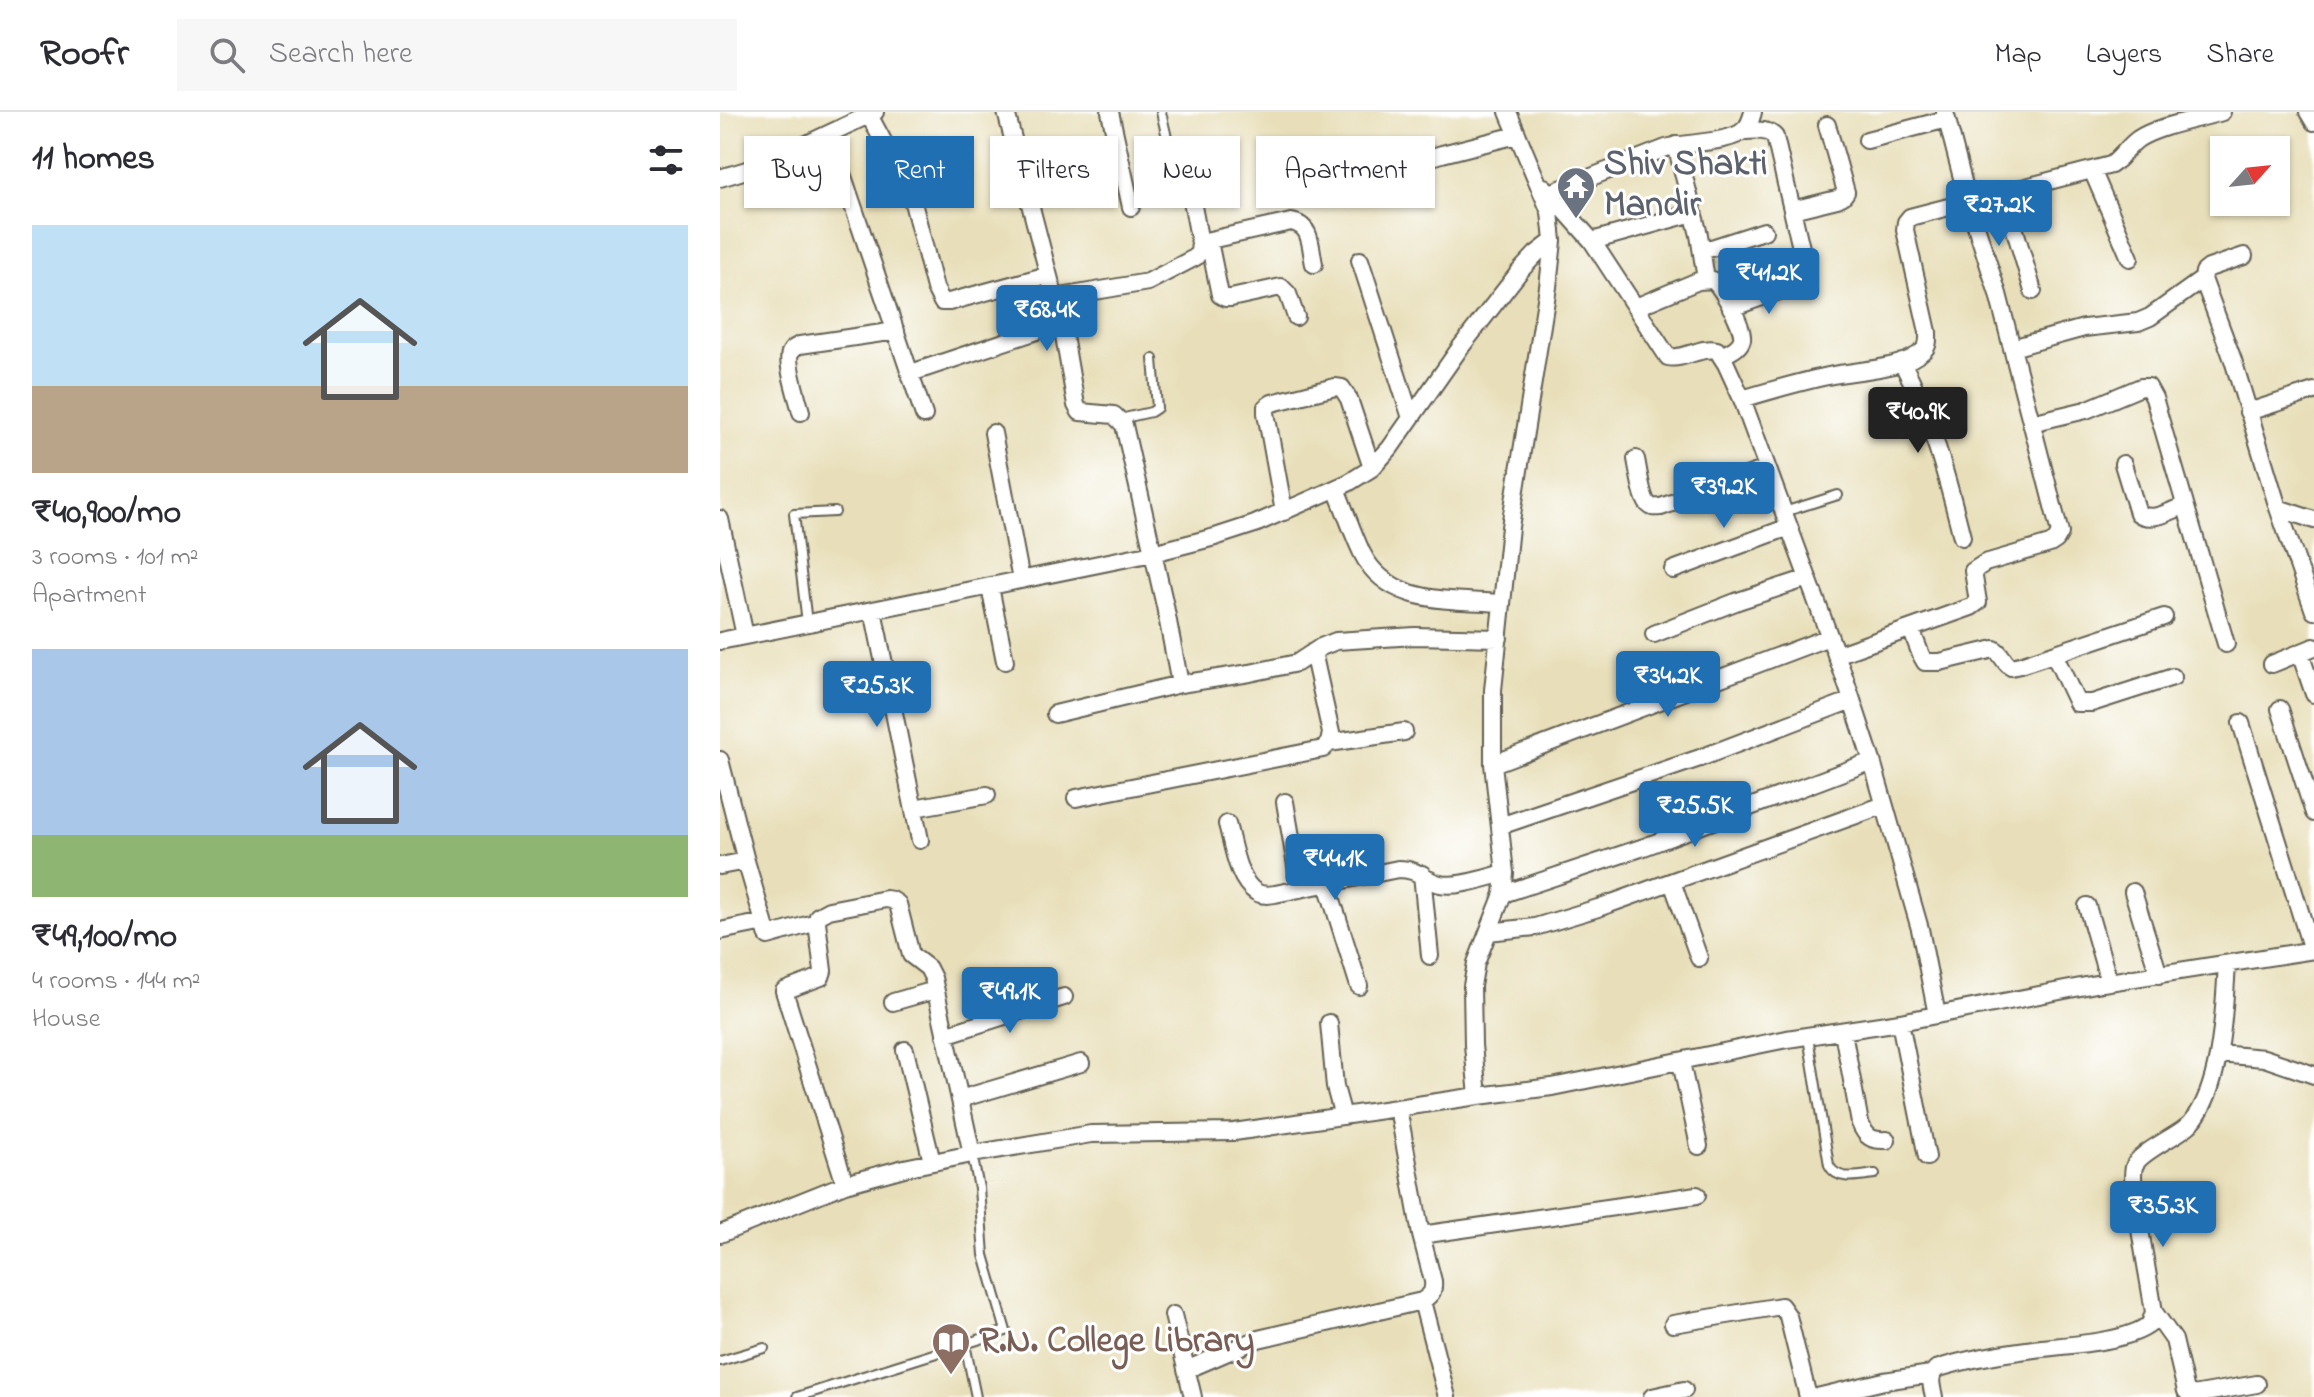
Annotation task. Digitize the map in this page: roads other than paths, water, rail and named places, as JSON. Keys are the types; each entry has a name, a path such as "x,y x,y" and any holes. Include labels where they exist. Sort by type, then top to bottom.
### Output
{"street":[{"path":"1006,112 1061,323 1076,405 1080,412 1114,415 1124,425 1180,684"},
{"path":"1110,112 1131,207"},
{"path":"1478,1096 1472,986 1476,963 1503,894 1505,873 1493,764 1493,690 1510,527 1553,241 1550,212 1508,112"},
{"path":"1550,193 1676,145 1728,139 1744,131 1753,112"},
{"path":"1742,399 1803,382 1902,362 1925,349 1928,332 1905,230 1910,217 2111,165 2148,133 2222,112"},
{"path":"2308,112 2314,122"},
{"path":"720,178 760,166 872,114 910,191 935,288 942,302 1048,275"},
{"path":"1836,655 1971,607 1978,602 1973,571 1979,566 2050,544 2060,533 1994,279 1968,201 1946,116 1867,140"},
{"path":"1792,210 1837,199 1846,192 1827,125"},
{"path":"1744,131 1771,132 1775,137 1801,248"},
{"path":"829,135 924,415"},
{"path":"1435,156 1517,135"},
{"path":"1676,145 1706,279"},
{"path":"2092,170 2130,258"},
{"path":"1538,180 1592,241 1668,357 1675,358 1710,348 1722,356 1742,399 1872,761 1920,929 1937,1015"},
{"path":"2004,193 2033,291"},
{"path":"1195,208 1220,295 1231,298 1281,287 1288,294 1296,317"},
{"path":"1592,241 1693,213"},
{"path":"1054,298 1148,282 1196,257 1205,242 1291,222 1304,226 1308,233 1314,264"},
{"path":"1702,251 1764,231"},
{"path":"720,641 1153,553 1215,537 1336,489 1372,468 1390,448 1460,348 1520,271 1553,241"},
{"path":"2244,256 2209,268 2204,272 2203,279 2233,360 2278,508 2314,611"},
{"path":"1360,260 1411,418"},
{"path":"1636,307 1706,279 1713,280 1720,286 1731,308 1742,339 1734,350 1722,356"},
{"path":"2012,348 2084,328 2138,322 2150,317 2203,279"},
{"path":"1731,308 1793,286"},
{"path":"911,373 1061,323"},
{"path":"801,412 790,362 790,353 794,348 896,331"},
{"path":"1902,362 1919,395 1929,424 1962,537"},
{"path":"1284,512 1266,413 1266,407 1272,403 1335,387 1342,388 1349,399 1372,468"},
{"path":"2031,423 2086,410 2141,387 2148,387 2154,398 2226,644"},
{"path":"2248,412 2314,391"},
{"path":"993,433 1021,580"},
{"path":"1636,459 1646,498 1653,507 1661,507 1766,469"},
{"path":"2123,464 2134,503 2142,517 2150,518 2185,505"},
{"path":"1336,489 1363,555 1390,585 1420,596 1502,603"},
{"path":"2278,508 2314,520"},
{"path":"720,519 745,636"},
{"path":"1673,570 1786,520"},
{"path":"1654,634 1808,578"},
{"path":"990,587 1005,661"},
{"path":"873,610 920,840"},
{"path":"1911,629 1925,662 1994,649 2011,667 2164,617"},
{"path":"1055,714 1180,684 1297,663 1336,641 1415,636 1499,638"},
{"path":"1493,764 1829,637"},
{"path":"2272,664 2307,650 2314,694"},
{"path":"1076,798 1323,749 1329,743 1331,733 1313,652"},
{"path":"2054,654 2077,703 2083,704 2173,677"},
{"path":"1500,826 1700,758 1852,700"},
{"path":"2280,709 2314,813"},
{"path":"720,1234 845,1184 972,1154 1091,1134 1234,1132 1552,1087 1808,1036 1900,1022 2109,982 2313,950 2241,723"},
{"path":"1329,743 1404,732"},
{"path":"720,760 768,936 817,922"},
{"path":"1503,894 1644,847 1872,761"},
{"path":"914,808 987,795"},
{"path":"1285,802 1300,889"},
{"path":"1488,932 1535,927 1598,908 1884,805"},
{"path":"1227,824 1244,880 1254,891 1263,895 1398,869 1410,869 1435,883 1446,885 1505,873"},
{"path":"720,866 746,861"},
{"path":"1422,874 1430,956"},
{"path":"1672,882 1699,958"},
{"path":"1327,884 1359,986"},
{"path":"2133,892 2159,975"},
{"path":"845,1184 784,991 821,977 823,971 817,922 818,916 829,910 886,899 898,904 911,955 931,973 972,1154"},
{"path":"2087,906 2109,982"},
{"path":"720,931 764,922"},
{"path":"2227,964 2219,1054 2205,1099 2196,1116 2178,1134 2134,1163 2133,1175 2154,1312 2174,1340 2186,1391 2193,1395 2257,1384"},
{"path":"893,1002 935,990"},
{"path":"945,1035 1064,997"},
{"path":"1900,1022 1927,1157"},
{"path":"1329,1023 1335,1087 1343,1116"},
{"path":"1843,1032 1864,1132 1869,1139 1887,1140"},
{"path":"905,1050 932,1162"},
{"path":"2219,1054 2264,1058 2314,1075"},
{"path":"1681,1062 1699,1146"},
{"path":"960,1099 1081,1063"},
{"path":"1186,1370 1258,1339 1422,1301 1431,1295 1434,1288 1398,1108"},
{"path":"1421,1235 1697,1195"},
{"path":"1422,1301 1447,1397"},
{"path":"1673,1324 1781,1306 1788,1316 1808,1397"},
{"path":"1817,1397 1884,1381 1931,1374 1936,1369 1959,1363 2031,1349 2086,1344 2136,1331 2150,1324 2154,1312"},
{"path":"1173,1315 1193,1397"},
{"path":"1931,1374 1934,1397"},
{"path":"1652,1397 1684,1390"}],"lane":[{"path":"1161,112 1167,136"},
{"path":"1120,419 1157,408 1153,359"},
{"path":"1786,520 1838,495"},
{"path":"807,623 794,514 835,512"},
{"path":"1808,1036 1832,1172 1847,1177 1875,1174"},
{"path":"797,1397 1006,1331 984,1255 979,1188 972,1154"},
{"path":"965,1344 976,1397"},
{"path":"720,1361 764,1348"}],"place":[{"name":"Shiv Shakti Mandir","path":"1576,220"},
{"name":"R.N. College Library","path":"951,1376"}]}
